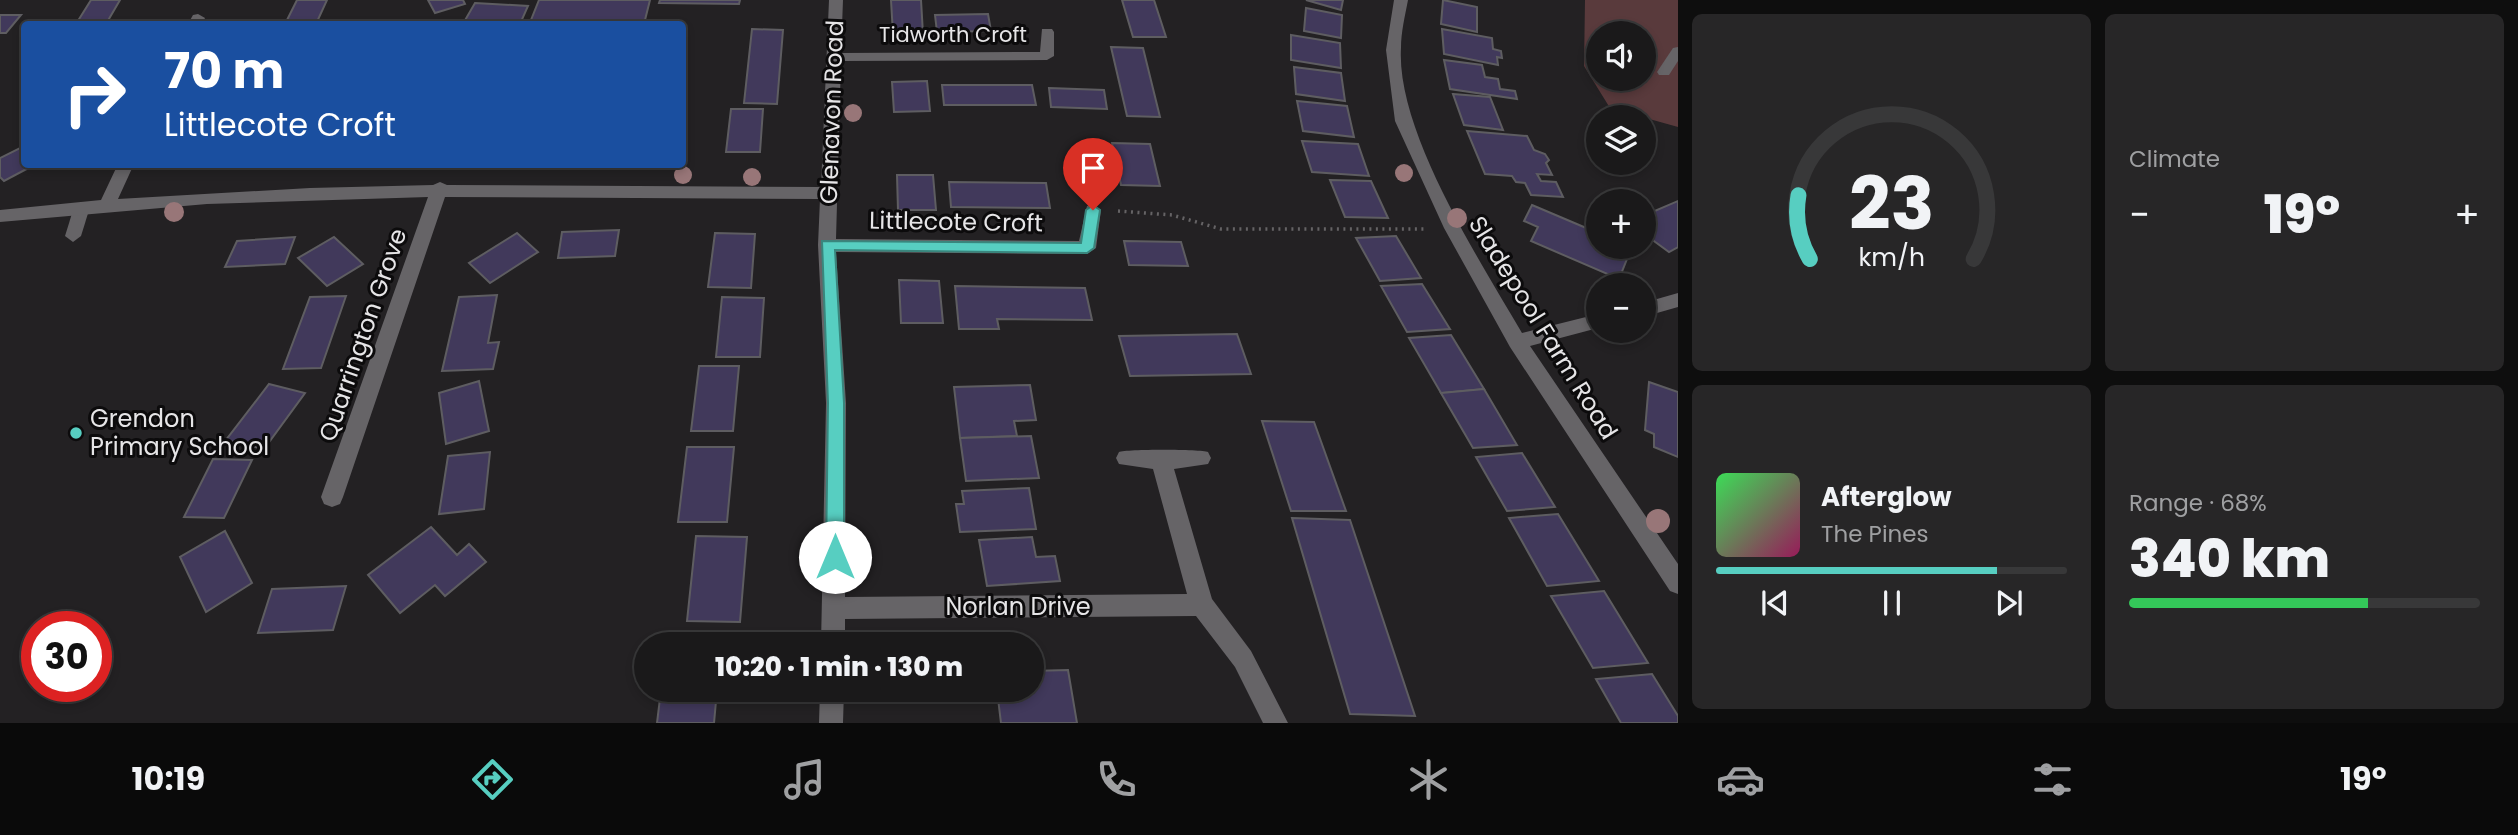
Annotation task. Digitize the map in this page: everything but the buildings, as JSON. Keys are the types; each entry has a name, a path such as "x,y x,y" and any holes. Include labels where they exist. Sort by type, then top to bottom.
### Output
{"street":[{"name":"Glenavon Road","path":"833,632 836,403 827,245 836,0"},
{"name":"Sladepool Farm Road","path":"1401,0 1393,50 1404,121 1453,229 1517,342 1678,583"},
{"name":"Tidworth Croft","path":"834,57 1047,56 1047,32"},
{"path":"107,204 124,168"},
{"path":"0,216 107,204 440,188 829,193"},
{"name":"Quarrington Grove","path":"332,497 440,188"},
{"name":"Littlecote Croft","path":"827,245 1087,248 1093,210"},
{"path":"1656,306 1678,300"},
{"path":"1517,342 1586,324"},
{"path":"1126,458 1161,461 1201,458"},
{"path":"1161,461 1202,605 1243,659 1276,723"},
{"name":"Norlan Drive","path":"834,608 1202,605"},
{"path":"831,723 832,702"}],"lane":[{"path":"1664,72 1678,51"},
{"path":"73,236 82,207"}],"path":[{"path":"1093,210 1172,215 1221,229 1453,229"}],"shaded area":[{"path":"1585,0 1678,0 1678,127 1656,121 1656,105 1608,105 1599,91 1656,91 1656,21 1586,21 1586,69"}],"place":[{"name":"Grendon Primary School","path":"76,433"}],"route":[{"path":"835,557 836,403 827,245 1087,248 1093,210"}]}
